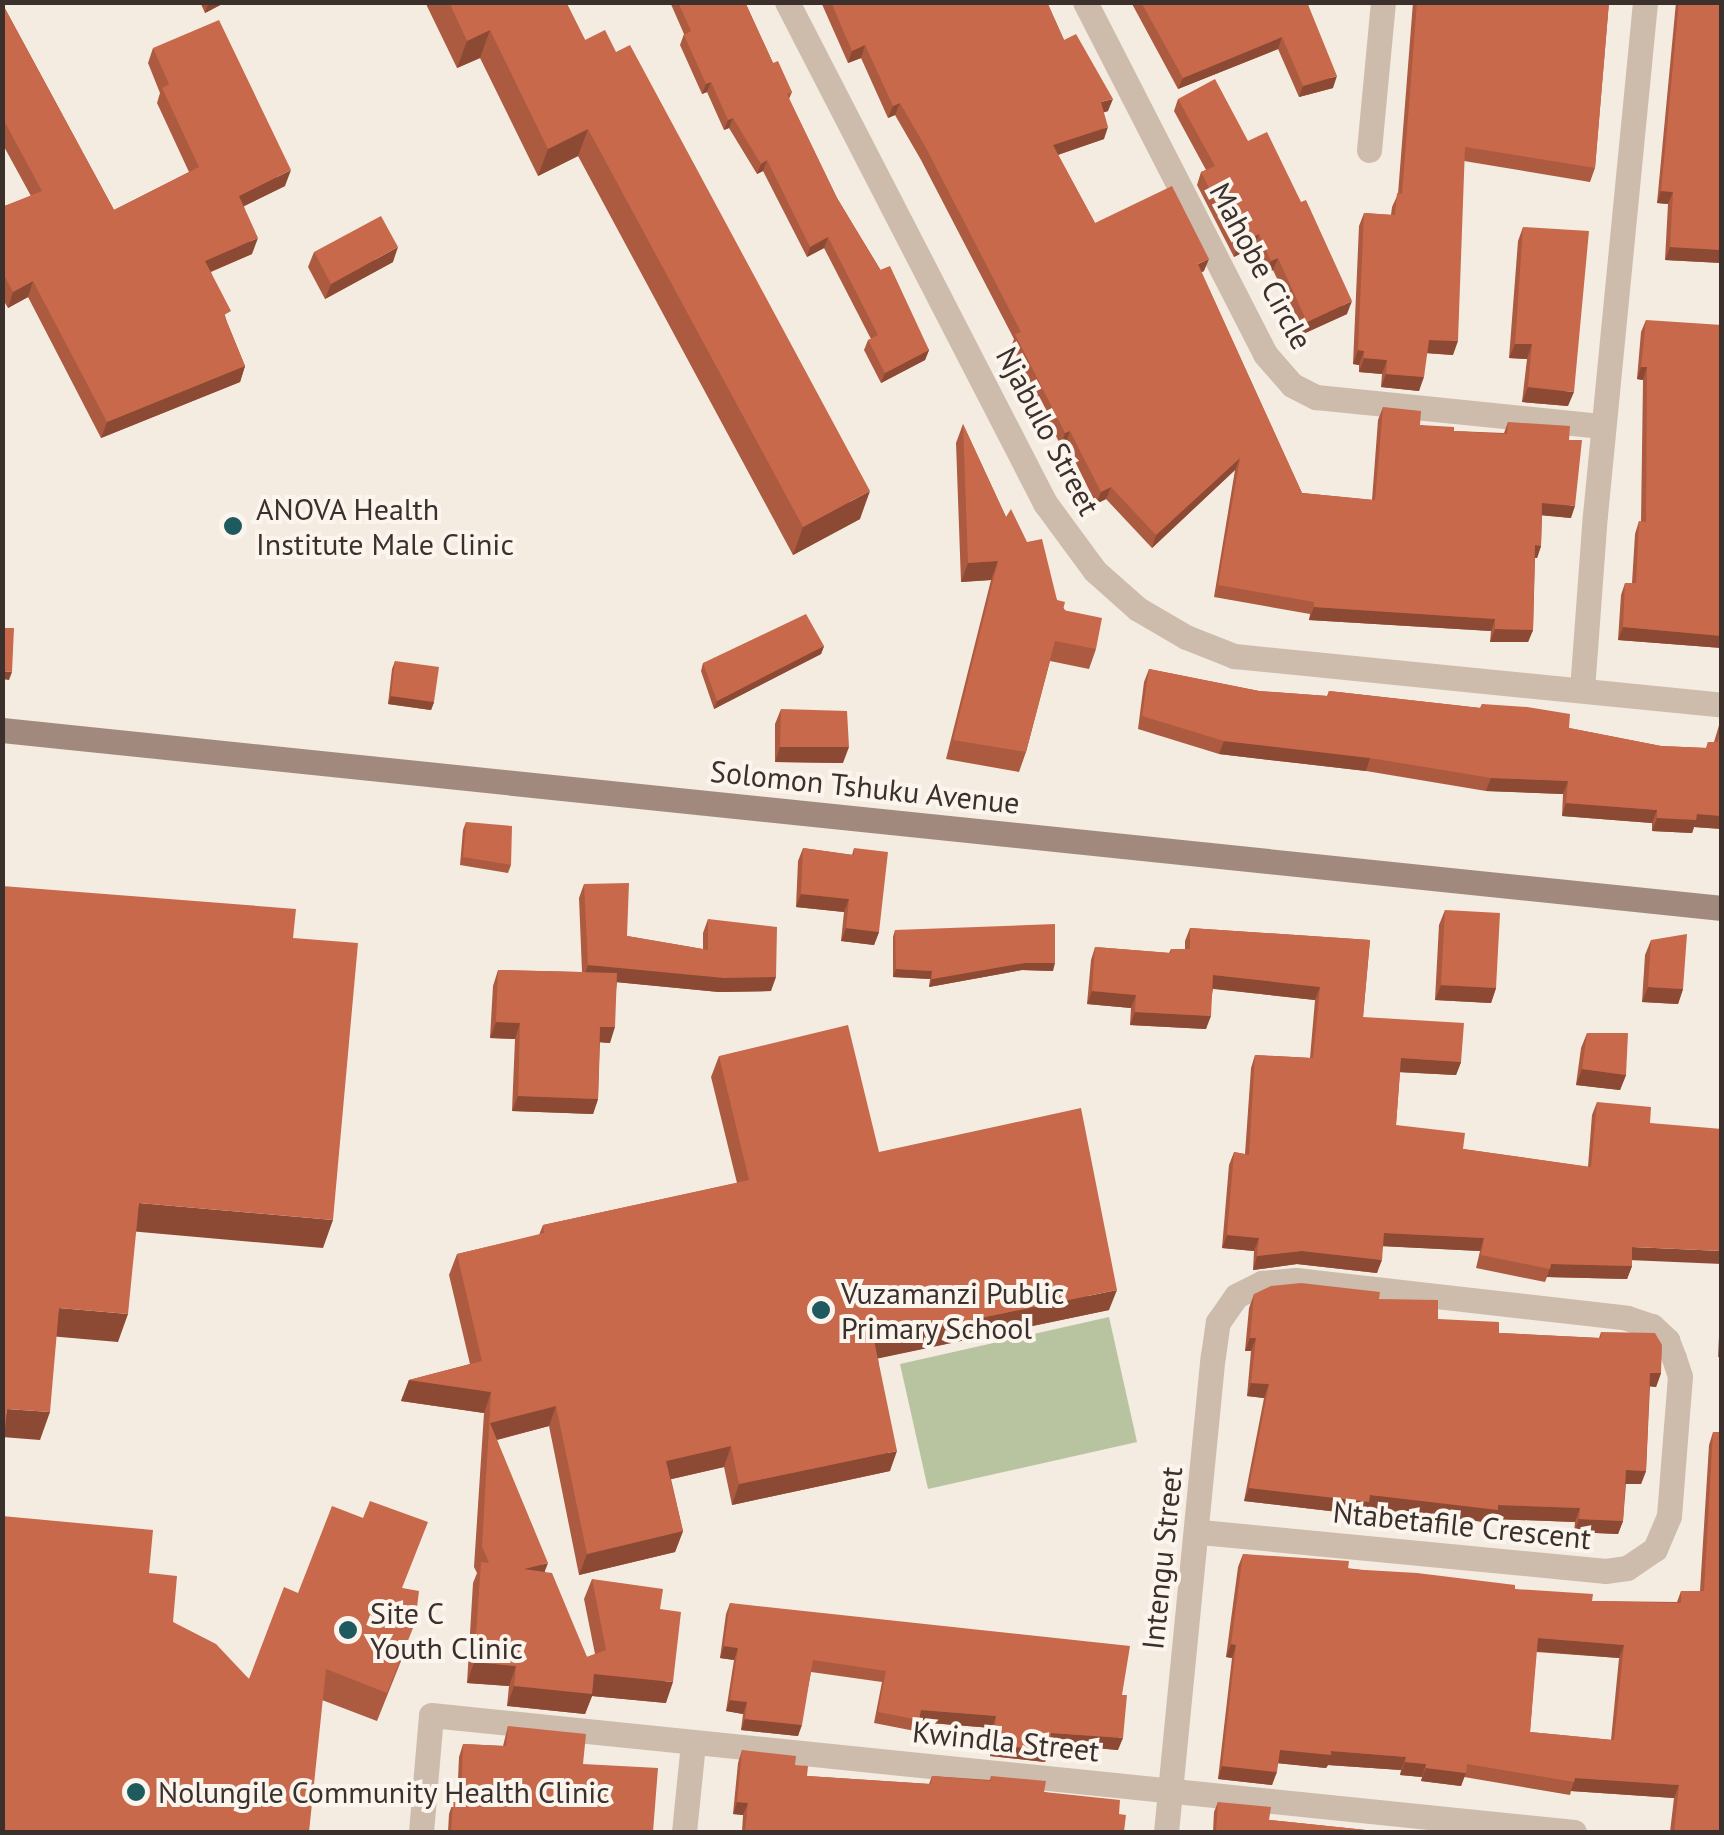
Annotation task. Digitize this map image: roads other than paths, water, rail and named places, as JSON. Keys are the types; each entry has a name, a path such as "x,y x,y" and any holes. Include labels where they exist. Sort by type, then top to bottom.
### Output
{"street":[{"name":"Njabulo Street","path":"786,2 1046,504 1095,572 1138,609 1186,637 1234,656 1722,705"},
{"name":"Mahobe Circle","path":"1085,2 1265,354 1292,384 1316,397 1603,426"},
{"path":"1369,150 1383,2"},
{"path":"1582,690 1603,426 1645,2"},
{"name":"Solomon Tshuku Avenue","path":"2,730 1722,908"},
{"name":"Ntabetafile Crescent","path":"1198,1532 1606,1571 1627,1568 1655,1549 1669,1516 1680,1376 1667,1340 1652,1326 1627,1318 1296,1280 1262,1282 1236,1296"},
{"name":"Intengu Street","path":"1166,1832 1218,1322 1236,1296"},
{"name":"Kwindla Street","path":"421,1832 432,1715 1574,1832"},
{"path":"684,1832 693,1744"}],"place":[{"name":"ANOVA Health Institute Male Clinic","path":"233,526"},
{"name":"Vuzamanzi Public Primary School","path":"821,1310"},
{"name":"Site C Youth Clinic","path":"348,1630"},
{"name":"Nolungile Community Health Clinic","path":"136,1792"}]}
